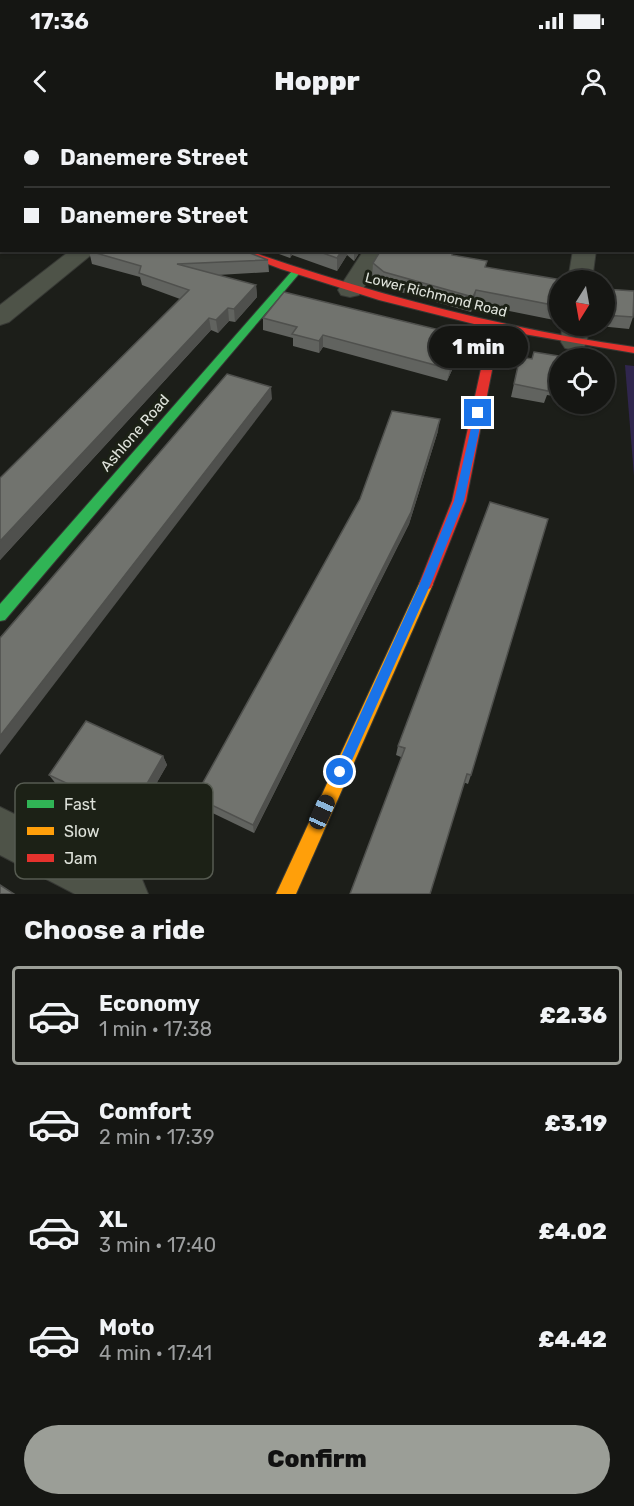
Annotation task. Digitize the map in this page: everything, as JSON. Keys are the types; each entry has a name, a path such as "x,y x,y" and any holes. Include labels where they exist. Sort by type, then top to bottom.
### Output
{"street":[{"path":"0,317 83,252"},
{"name":"Lower Richmond Road","path":"240,252 350,290 495,328 549,332"},
{"path":"350,290 375,252"},
{"path":"582,270 585,252"},
{"name":"Ashlone Road","path":"0,615 296,273"},
{"path":"286,894 427,581 459,501 495,328"},
{"name":"Lower Richmond Road","path":"582,336 634,350"},
{"path":"0,830 15,838"},
{"path":"95,879 124,894"}],"shaded area":[{"path":"625,365 634,366 634,476"}],"building":[{"path":"92,252 247,252 268,260 177,264 256,285 234,309 228,308 216,320 209,318 0,541 0,478 189,290 139,273 141,266"},
{"path":"320,252 341,252 337,258"},
{"path":"380,252 453,252 452,255 487,261 485,267 549,278 549,304 476,290 473,297 384,272 373,263"},
{"path":"615,290 634,291 633,317 615,316"},
{"path":"284,292 464,336 450,369 323,335 319,341 292,334 297,327 263,318"},
{"path":"534,352 549,354 548,391 514,384 520,357 532,359"},
{"path":"227,374 271,387 0,736 0,638"},
{"path":"392,411 440,419 411,512 253,825 213,806 213,783 203,783 360,499"},
{"path":"490,502 548,519 471,775 467,774 430,894 350,894 405,748 398,746"},
{"path":"86,721 163,756 147,783 66,783 49,775"},
{"path":"0,885 14,894 0,894"}],"traffic: fast":[{"path":"0,615 295,273"}],"traffic: slow":[{"path":"286,894 426,584"}],"traffic: jam":[{"path":"241,252 333,283 432,311 532,334 634,350"},
{"path":"426,584 459,501 495,328"}],"route":[{"path":"340,772 427,581 459,501 478,413"}]}
